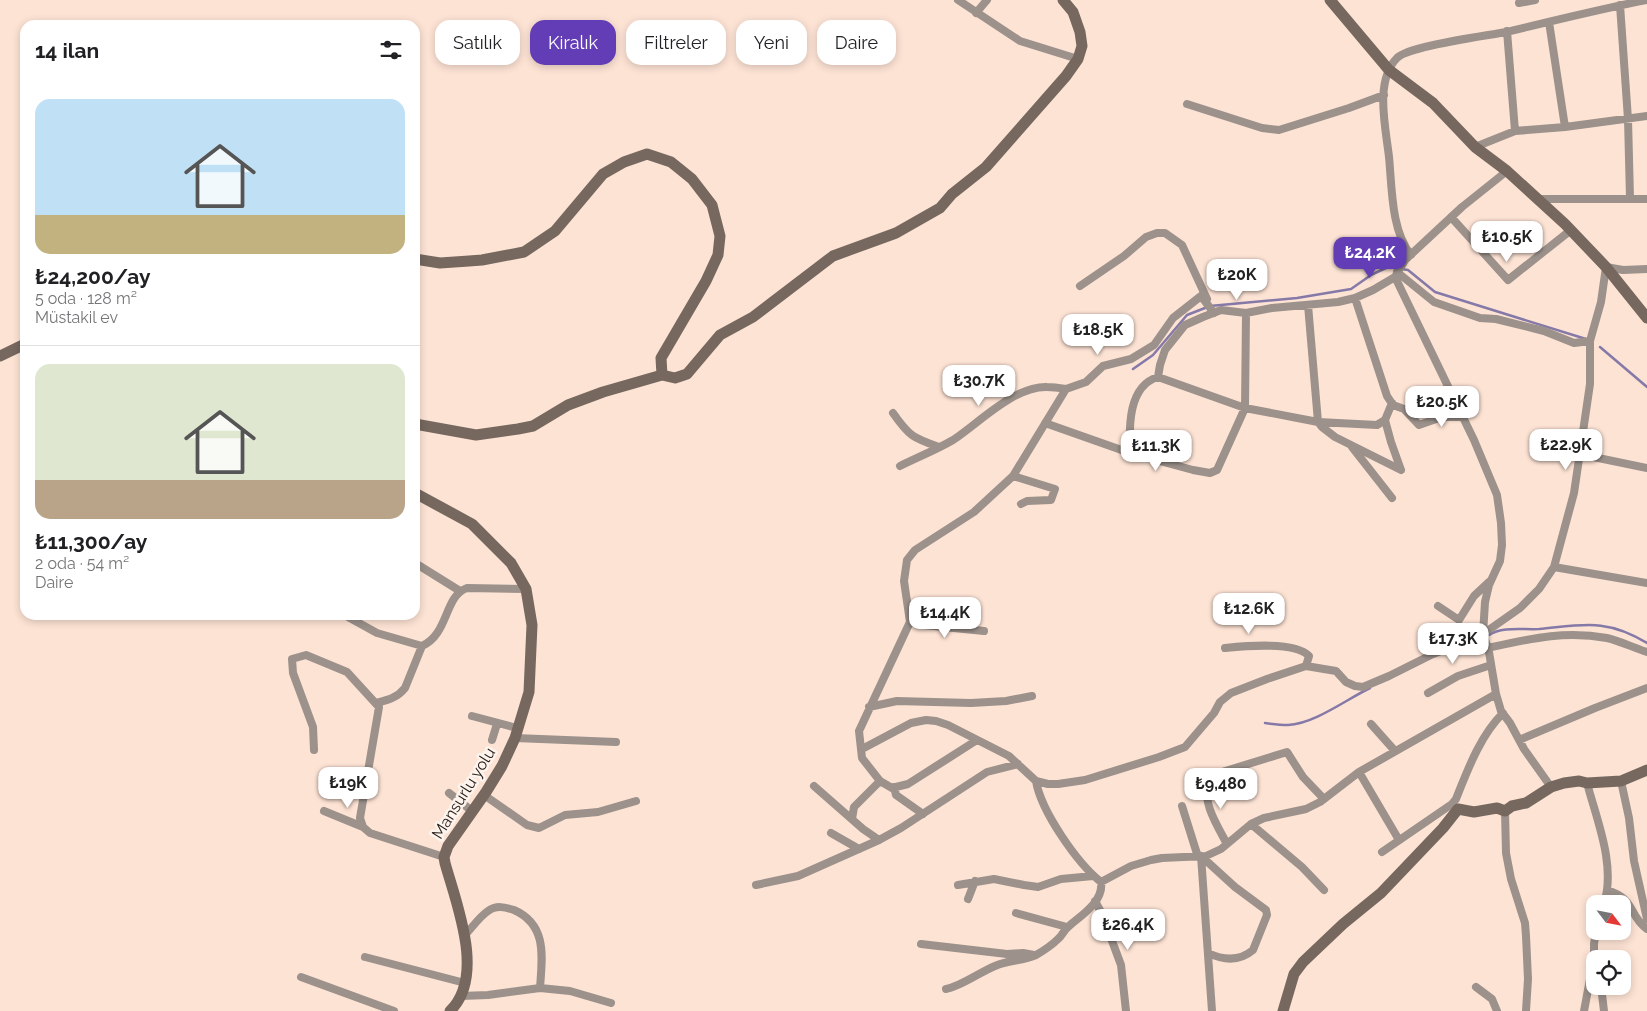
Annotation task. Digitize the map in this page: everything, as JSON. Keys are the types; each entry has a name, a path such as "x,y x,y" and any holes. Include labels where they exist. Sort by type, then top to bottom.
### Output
{"street":[{"path":"958,0 1020,40 1078,59"},
{"path":"976,12 987,0"},
{"path":"420,425 476,435 518,429 533,426 568,405 603,392 662,375 675,378 687,374 720,335 753,317 833,256 896,233 940,208 952,194 986,167 1013,138 1066,76 1078,59 1082,46 1080,32 1073,12 1063,0"},
{"path":"1330,0 1389,70 1433,103 1476,148 1507,171 1571,230 1606,267 1647,318"},
{"path":"1519,3 1535,0"},
{"path":"1411,255 1404,246 1392,201 1384,95 1384,85 1389,70 1398,57 1424,47 1647,0"},
{"path":"1620,5 1628,119 1630,198"},
{"path":"1549,22 1565,127"},
{"path":"1507,31 1515,131"},
{"path":"1187,104 1262,128 1280,130 1384,95"},
{"path":"1476,148 1515,131 1565,127 1647,116"},
{"path":"420,260 440,262 476,261 524,252 555,230 603,174 624,162 647,154 671,162 692,179 712,205 720,236 718,255 706,281 661,358 662,375"},
{"path":"1158,377 1165,350 1181,329 1185,324 1212,309 1246,313 1272,308 1338,302 1355,298 1374,290 1398,271 1411,255 1451,217 1507,171"},
{"path":"1537,199 1647,199"},
{"path":"1451,217 1508,280 1571,230"},
{"path":"1080,286 1124,256 1146,237 1157,233 1165,233 1182,245 1212,309"},
{"path":"1606,267 1623,270 1647,269"},
{"path":"862,749 911,723 926,720 948,725 1009,756 1036,781 1048,784 1072,783 1159,757 1185,747 1214,713 1220,702 1232,693 1306,666 1336,671 1346,682 1362,687 1433,654 1483,634 1520,608 1539,589 1554,566 1574,493 1590,384 1590,341 1601,302 1606,267"},
{"path":"1398,271 1434,302 1480,318 1496,319 1544,331 1574,343 1590,341"},
{"path":"1398,271 1497,495 1502,545 1500,561 1491,581 1485,602 1483,634 1488,648 1496,694 1503,713 1524,749 1551,787"},
{"path":"900,466 939,448 1011,398 1046,386 1066,389 1086,382 1103,366 1131,359 1154,345 1173,318 1201,296 1212,309"},
{"path":"1355,298 1387,396 1392,403 1404,409 1419,425 1442,417 1462,417"},
{"path":"1308,305 1318,422 1330,434 1402,470 1385,420"},
{"path":"1045,423 1130,453 1193,470 1214,472 1220,466 1245,408 1246,313"},
{"path":"0,356 20,346"},
{"path":"1130,453 1129,434 1135,399 1139,390 1151,379 1158,377 1245,408 1318,422 1377,425 1385,420 1392,403"},
{"path":"977,740 908,784 894,787 880,781 862,758 859,731 910,622 904,581 907,560 915,550 974,512 1013,476 1066,389"},
{"path":"894,413 904,429 913,437 939,448"},
{"path":"1351,445 1392,498"},
{"path":"1579,454 1647,468"},
{"path":"1013,476 1055,489 1051,500 1027,501 1021,504"},
{"name":"Mansurlu yolu","path":"420,497 472,524 510,563 526,589 532,625 529,692 516,733 502,766 484,796 448,846 444,857 464,928 467,964 466,983 461,996 450,1011"},
{"path":"420,566 460,591"},
{"path":"1554,566 1647,583"},
{"path":"1438,606 1459,620 1474,596 1491,581"},
{"path":"352,620 377,633 422,646 429,643 437,635 454,598 460,591 467,588 526,589"},
{"path":"910,622 984,631"},
{"path":"1488,648 1546,636 1578,635 1608,638 1647,652"},
{"path":"1225,648 1275,645 1305,651 1309,656 1306,666"},
{"path":"376,703 396,698 401,693 405,688 422,646"},
{"path":"314,750 313,727 293,673 292,659 306,656 347,672 380,707 360,818 363,827"},
{"path":"1428,693 1458,676 1491,665"},
{"path":"1519,740 1647,688"},
{"path":"1101,882 1131,866 1151,860 1200,856 1221,849 1251,824 1264,818 1306,809 1324,799 1359,772 1496,694"},
{"path":"869,707 897,701 971,703 1006,701 1032,696"},
{"path":"1283,1011 1294,974 1302,962 1343,924 1381,893 1443,828 1455,807 1456,799 1475,755 1495,721 1503,713"},
{"path":"472,716 497,724 516,733 616,742"},
{"path":"492,740 497,724"},
{"path":"1371,724 1395,751"},
{"path":"1227,844 1208,810 1205,794 1206,777 1286,752 1302,777 1324,799"},
{"path":"756,885 798,876 860,849 923,814 987,772 1018,764"},
{"path":"1505,811 1512,806 1526,803 1551,787 1579,781 1587,783 1622,781 1647,770"},
{"path":"1359,772 1399,840"},
{"path":"852,819 854,807 880,781"},
{"path":"946,989 955,988 965,980 999,964 1036,955 1058,940 1067,927 1083,915 1096,901 1102,888 1101,882 1093,876 1048,813 1038,792 1036,781"},
{"path":"1622,781 1634,861 1647,919"},
{"path":"1587,783 1604,846 1607,872 1606,895"},
{"path":"814,786 863,829 879,840"},
{"path":"894,787 896,795 923,814"},
{"path":"449,793 472,811"},
{"path":"484,796 527,825 539,828 566,815 598,812 636,801"},
{"path":"1182,806 1200,856 1212,1011"},
{"path":"1382,852 1455,807 1474,812 1497,808 1505,811"},
{"path":"324,811 363,827 370,833 444,857"},
{"path":"1505,811 1506,853 1511,878 1525,923 1528,979 1526,1011"},
{"path":"1251,824 1302,868 1324,890"},
{"path":"831,833 860,849"},
{"path":"1200,856 1235,887 1266,910 1267,915 1253,950 1250,953 1228,960 1208,953"},
{"path":"958,885 994,879 1038,887 1061,879 1093,876"},
{"path":"968,899 975,881"},
{"path":"1607,890 1625,898 1640,922 1647,929"},
{"path":"1096,901 1121,965 1126,1011"},
{"path":"464,936 489,910 497,907 505,907 523,915 539,935 543,954 540,988"},
{"path":"1016,913 1067,927"},
{"path":"921,944 1007,954 1023,953 1036,955"},
{"path":"365,957 466,983"},
{"path":"301,977 394,1011"},
{"path":"1476,987 1492,998 1497,1011"},
{"path":"461,996 488,995 540,988 570,991 611,1003"},
{"path":"1584,1011 1586,995"},
{"path":"1602,995 1604,1011"}],"waterway":[{"path":"1133,369 1153,355 1187,315 1210,306 1297,298 1351,289 1371,275 1388,267 1408,270 1435,292 1586,339"},
{"path":"1600,347 1647,387"},
{"path":"1489,635 1507,629 1594,625 1619,630 1647,643"},
{"path":"1265,723 1298,724 1319,716 1370,688"}]}
